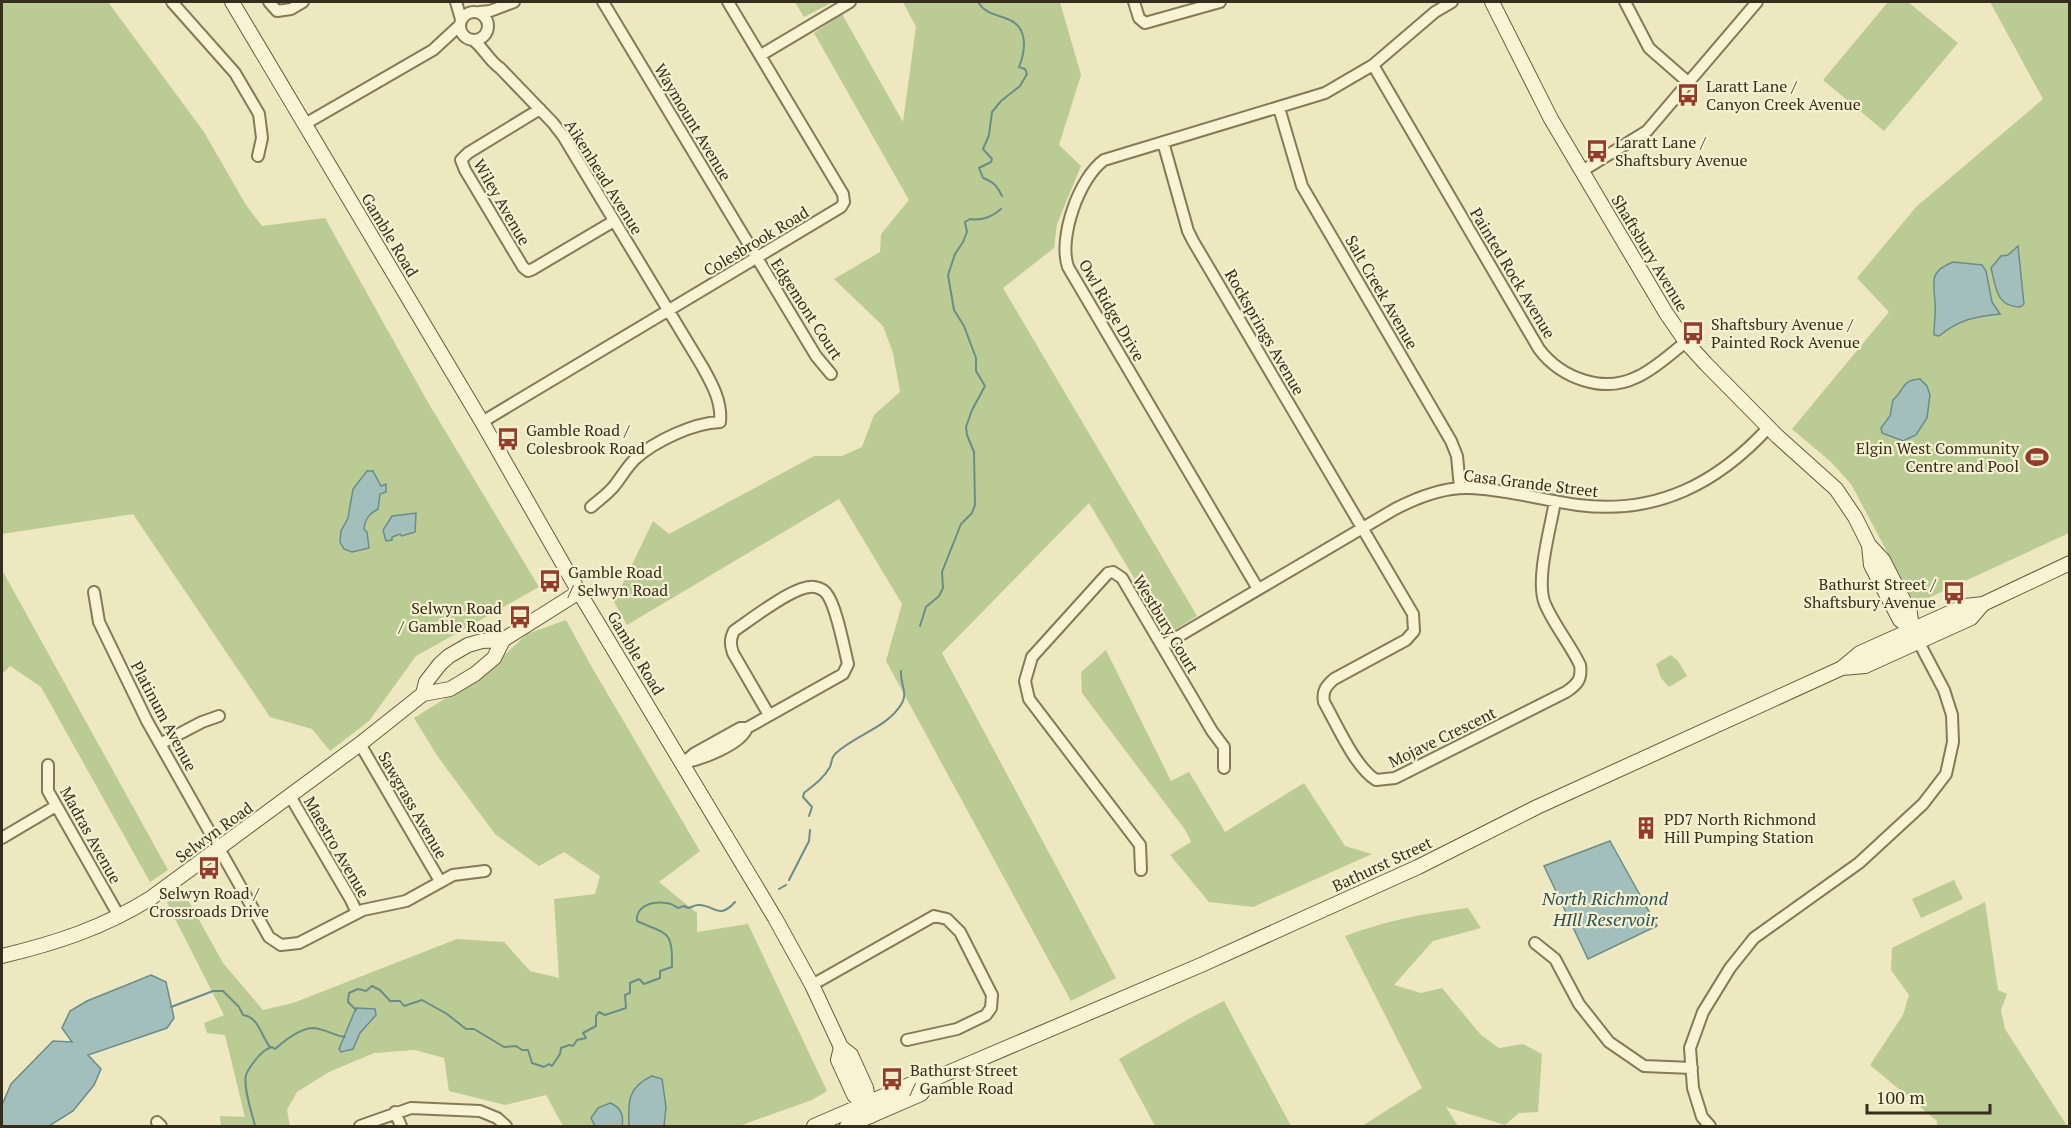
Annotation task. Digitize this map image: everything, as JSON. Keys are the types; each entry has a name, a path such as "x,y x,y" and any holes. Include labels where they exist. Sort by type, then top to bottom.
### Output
{"main road":[{"name":"Gamble Road","path":"232,2 482,422 579,592 775,918 812,985 841,1047 851,1055 866,1088 865,1103 871,1116"},
{"name":"Shaftsbury Avenue","path":"1492,2 1541,100 1652,290 1686,342 1769,427 1836,489 1855,517 1869,545 1871,565 1900,620 1915,635"},
{"name":"Bathurst Street","path":"814,1126 916,1082 931,1080 1201,965 1418,867 1538,807 1842,668 1860,653 1915,635 1965,606 1983,604 2070,563"},
{"name":"Selwyn Road","path":"423,694 426,682 440,663 449,656 468,645 482,641 503,640 579,592"},
{"name":"Selwyn Road","path":"2,956 58,942 92,930 151,898 360,744 423,694 450,689 468,679 494,658 503,640"},
{"name":"Bathurst Street","path":"847,1126 921,1094 931,1080"}],"street":[{"path":"172,2 235,73 259,114 262,138 258,156"},
{"path":"269,2 277,11 284,11 303,2"},
{"path":"456,2 462,33 470,39"},
{"path":"464,2 486,18 488,29"},
{"path":"305,124 433,50 467,13 490,11 514,2"},
{"path":"433,50 439,50 456,41 481,38 494,19 511,7 514,2"},
{"name":"Waymount Avenue","path":"603,2 757,259"},
{"name":"Colesbrook Road","path":"482,422 835,212 844,202 843,194 728,2"},
{"path":"760,55 850,2"},
{"path":"1134,2 1138,18 1145,23 1220,2"},
{"name":"Owl Ridge Drive","path":"1258,589 1073,276 1065,259 1067,230 1084,185 1093,170 1109,157 1325,93 1373,65 1435,12 1452,2"},
{"path":"1625,2 1649,48 1689,83"},
{"path":"1582,171 1647,131 1757,2"},
{"name":"Aikenhead Avenue","path":"488,29 489,43 500,68"},
{"name":"Aikenhead Avenue","path":"470,39 483,48 494,65 500,68 540,109 563,136 711,382 721,409 720,422 693,427 647,451 629,466 614,487 591,507"},
{"name":"Painted Rock Avenue","path":"1373,65 1546,359 1577,378 1600,384 1613,384 1638,377 1686,342"},
{"name":"Salt Creek Avenue","path":"1279,108 1302,186 1451,441 1458,465 1460,488"},
{"name":"Wiley Avenue","path":"540,109 468,153 461,160 523,267 528,271 533,269 614,221"},
{"name":"Rocksprings Avenue","path":"1162,142 1193,241 1363,528"},
{"name":"Edgemont Court","path":"757,259 816,357 831,374"},
{"name":"Casa Grande Street","path":"1162,646 1363,528 1413,500 1431,493 1460,488 1605,507 1628,507 1675,495 1700,484 1720,472 1747,450 1769,427"},
{"name":"Mojave Crescent","path":"1363,528 1413,614 1414,631 1406,640 1334,679 1325,688 1323,695 1324,702 1364,772 1376,780 1404,773 1566,692 1579,682 1580,665 1545,602 1542,590 1542,575 1555,501"},
{"name":"Westbury Court","path":"1141,870 1140,845 1029,699 1025,681 1032,657 1103,577 1113,572 1122,578 1212,731 1224,747 1224,768"},
{"path":"683,764 699,760 719,750 744,735 747,728 843,675 848,664 832,604 827,594 815,587 804,588 769,607 734,631 731,637 733,653 769,715"},
{"name":"Platinum Avenue","path":"94,592 99,622 160,744 269,937 281,945 299,943 357,913 406,901 453,875 485,871"},
{"path":"1710,1126 1702,1117 1693,1088 1690,1048 1703,1012 1730,968 1754,938 1858,863 1923,804 1946,774 1953,742 1952,715 1944,690 1915,635"},
{"path":"160,744 202,722 219,716"},
{"name":"Sawgrass Avenue","path":"360,744 440,881"},
{"name":"Madras Avenue","path":"48,765 48,791 119,916"},
{"name":"Maestro Avenue","path":"290,796 357,913"},
{"path":"2,838 56,806"},
{"path":"812,985 934,916 947,919 960,932 992,995 991,1008 986,1015 957,1029 907,1040"},
{"path":"1535,943 1555,959 1579,1004 1609,1042 1644,1066 1692,1068"},
{"path":"360,1126 411,1108 472,1110 497,1118 506,1126"},
{"path":"395,1112 401,1126"}],"green space":[{"path":"2,2 108,2 204,132 246,205 262,226 325,218 426,399 539,587 416,656 369,721 330,751 312,729 270,717 133,514 2,534"},
{"path":"795,2 833,2 804,17"},
{"path":"903,2 1060,2 1081,75 1059,145 1081,166 1057,224 1054,248 1003,288 1197,616 1168,634 1089,503 942,653 1116,978 1071,1001 886,661 902,604 839,499 627,625 614,602 653,521 669,534 814,456 842,456 862,447 874,415 900,392 893,353 883,326 834,279 880,252 881,234 909,200 814,33 842,14 903,122 916,27"},
{"path":"1888,2 1908,2 1958,43 1884,131 1823,80"},
{"path":"1990,2 2069,2 2069,533 1915,604 1851,484 1831,462 1792,429 1889,312 1857,278 1916,207 2043,99"},
{"path":"2,570 168,870 150,882 41,687 10,666 2,674"},
{"path":"566,620 700,851 659,882 697,913 697,932 748,924 827,1091 812,1100 739,1126 563,1126 546,1095 505,1105 449,1091 444,1058 415,1050 374,1053 329,1072 297,1092 287,1110 290,1126 221,1126 220,1116 245,1117 225,1035 207,1033 204,1023 224,1015 167,903 183,891 223,963 263,1010 293,1003 457,939 504,942 530,971 559,978 554,899 595,894 600,876 564,852 539,866 495,834 438,757 414,718 484,674 527,634"},
{"path":"1106,650 1171,781 1189,772 1225,832 1304,783 1345,846 1372,854 1253,907 1209,902 1170,855 1191,842 1186,831 1082,693 1081,672"},
{"path":"1671,655 1678,661 1687,676 1669,687 1661,678 1656,664"},
{"path":"1954,880 1963,899 1921,918 1912,899"},
{"path":"1985,902 1998,990 2007,994 2001,1010 2005,1029 2067,1126 1937,1126 1937,1121 1870,1065 1903,1015 1909,995 1891,970 1892,948"},
{"path":"1468,908 1481,928 1433,941 1394,985 1421,993 1442,988 1481,1035 1499,1048 1523,1044 1542,1054 1538,1112 1519,1113 1505,1125 1446,1107 1458,1126 1362,1126 1422,1088 1345,936 1405,918"},
{"path":"1224,1001 1291,1126 1155,1126 1119,1059"}],"water":[{"path":"2018,246 2024,304 2020,307 2006,304 1998,295 1991,268 2001,256 2008,255"},
{"path":"1953,262 1982,265 1986,271 1992,302 2000,314 1968,320 1939,336 1934,335 1935,277 1940,269"},
{"path":"1920,379 1927,386 1930,395 1927,418 1916,435 1903,441 1882,433 1881,428 1890,416 1893,400 1906,383"},
{"path":"367,471 373,471 381,486 386,484 386,492 380,494 378,509 365,522 364,529 367,532 369,548 352,552 344,549 340,542 341,531 348,518 353,489"},
{"path":"416,513 415,532 402,536 400,534 386,541 383,530 392,516"},
{"name":"North Richmond HIll Reservoir","path":"1610,841 1657,926 1588,959 1544,866"},
{"path":"151,975 166,982 174,1018 167,1028 88,1055 101,1069 94,1085 73,1111 49,1126 2,1126 2,1105 11,1084 53,1041 72,1042 62,1028 70,1011 87,1001"},
{"path":"356,1008 375,1009 376,1015 360,1033 353,1049 341,1052 339,1049"},
{"path":"652,1076 662,1079 666,1107 664,1126 629,1126 629,1103 633,1091 644,1080"},
{"path":"610,1103 621,1112 622,1126 595,1126 591,1118 598,1108"}],"waterway":[{"path":"978,2 988,12 1016,24 1024,41 1019,67 1025,69 1027,74 1020,86 1001,101 992,112 989,135 983,149 992,159 991,162 979,168 983,178 995,185 1002,196"},
{"path":"920,626 926,607 939,596 943,588 942,572 961,524 972,513 975,505 974,452 966,427 985,386 976,371 976,358 964,326 954,310 948,275 955,254 967,232 965,222 970,219 987,218 1001,209"},
{"path":"809,816 812,807 803,797 804,793 824,775 834,756 843,747 888,719 902,703 904,695 901,671"},
{"path":"789,880 809,841 810,830"},
{"path":"779,889 786,885"},
{"path":"356,1010 348,1002 349,993 358,989 366,991 372,986 380,990 390,1001 400,1001 404,1006 422,1000 447,1014 466,1029 474,1029 504,1047 516,1046 522,1050 528,1050 532,1063 544,1067 549,1064 552,1066 561,1048 573,1046 577,1040 586,1038 583,1033 596,1026 596,1016 599,1012 605,1015 626,1008 625,995 630,993 630,983 639,979 644,984 660,978 660,971 672,967 669,939 662,932 637,921 641,909 646,905 659,902 678,908 703,905 720,911 729,908 735,902"},
{"path":"171,1007 213,991 223,991 239,1007 243,1015 253,1019 270,1047"},
{"path":"255,1126 245,1080 249,1068 262,1053 272,1047 275,1049 292,1036 312,1028 345,1037"}],"place":[{"name":"Laratt Lane / Canyon Creek Avenue","path":"1688,95"},
{"name":"Laratt Lane / Shaftsbury Avenue","path":"1597,151"},
{"name":"Shaftsbury Avenue / Painted Rock Avenue","path":"1693,333"},
{"name":"Gamble Road / Colesbrook Road","path":"508,439"},
{"name":"Elgin West Community Centre and Pool","path":"2037,457"},
{"name":"Gamble Road / Selwyn Road","path":"550,581"},
{"name":"Bathurst Street / Shaftsbury Avenue","path":"1954,593"},
{"name":"Selwyn Road / Gamble Road","path":"520,617"},
{"name":"PD7 North Richmond Hill Pumping Station","path":"1646,828"},
{"name":"Selwyn Road / Crossroads Drive","path":"209,868"},
{"name":"Bathurst Street / Gamble Road","path":"892,1079"}]}
